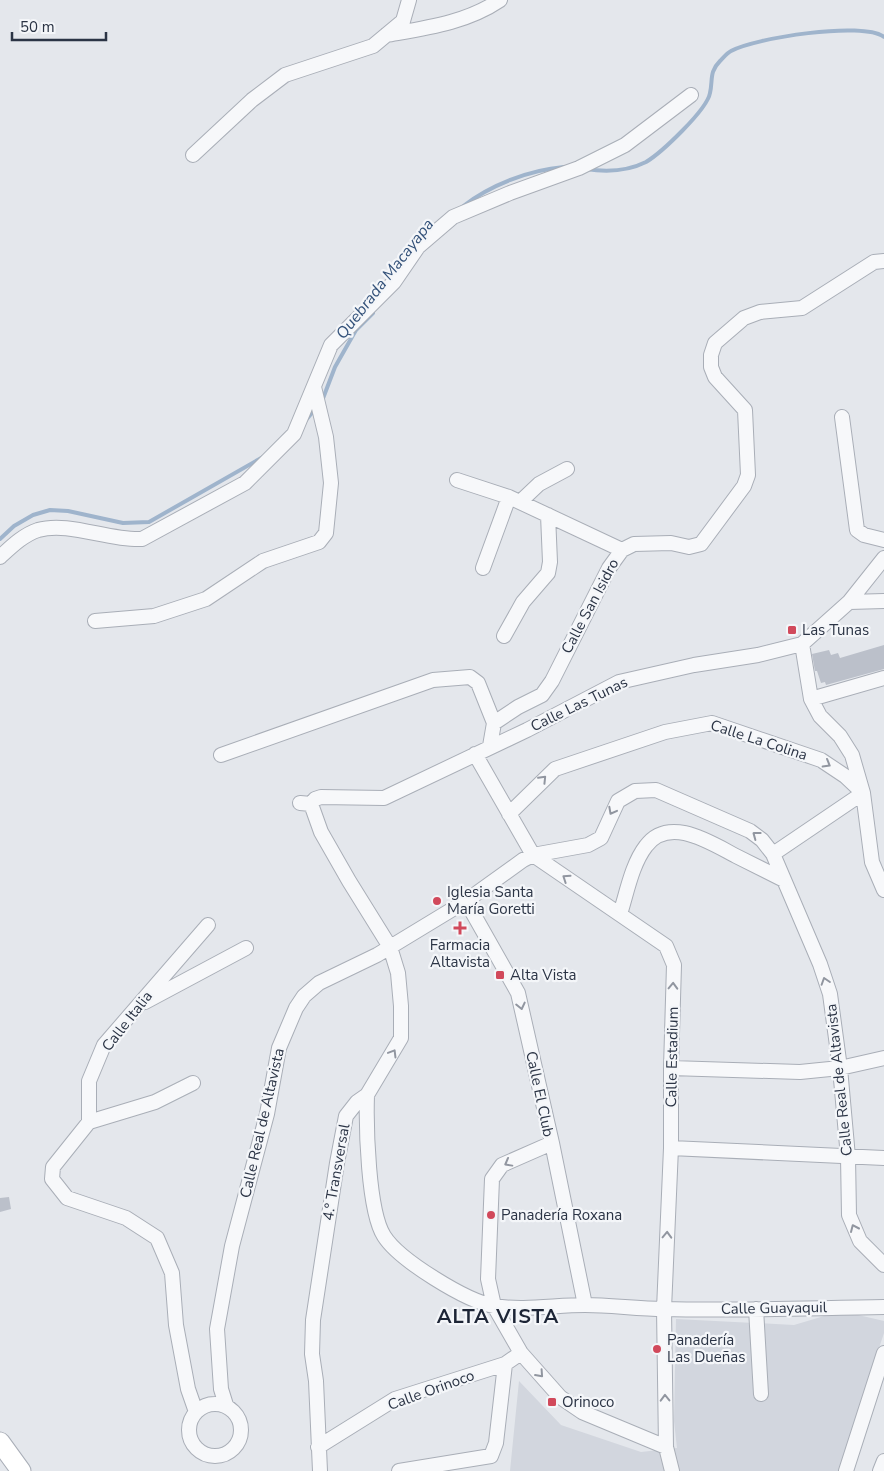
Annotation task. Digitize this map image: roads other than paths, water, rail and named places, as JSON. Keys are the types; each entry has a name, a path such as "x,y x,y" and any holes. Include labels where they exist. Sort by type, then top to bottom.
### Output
{"main road":[{"path":"0,1442 21,1471"}],"street":[{"path":"193,155 252,100 285,75 373,46 403,21 409,0"},
{"path":"386,35 449,24 487,8 500,0"},
{"path":"0,557 18,541 38,530 59,528 126,540 142,539 246,483 294,434 331,345 394,282 418,247 453,217 510,192 579,168 625,145 691,95"},
{"name":"Calle San Isidro","path":"494,723 518,707 542,695 552,681 609,568 622,550 634,544 671,543 690,547 701,544 747,480 749,462 746,410 715,376 711,368 711,355 715,344 744,318 752,314 802,308 874,262 884,261"},
{"path":"95,621 154,616 206,599 263,561 319,542 326,533 331,483 326,437 314,388"},
{"path":"842,417 857,530 884,540"},
{"path":"483,568 515,499 567,469"},
{"path":"457,480 515,499 622,550"},
{"path":"504,636 523,602 548,573 550,562 548,515"},
{"name":"Calle Las Tunas","path":"306,804 315,798 321,797 384,798 619,682 694,665 758,655 802,644 849,602 884,558"},
{"path":"849,602 884,602"},
{"path":"802,644 811,699 820,716 840,736 852,755 863,793 872,862 884,890"},
{"path":"221,755 433,680 470,677 478,683 494,723 490,746"},
{"path":"811,699 884,678"},
{"name":"Calle La Colina","path":"509,814 555,769 665,732 706,722 724,726 821,760 845,776 863,793"},
{"name":"Calle Estadium","path":"475,754 533,855 666,946 672,956 674,965 670,1068 671,1148 664,1309 666,1447 672,1471"},
{"name":"Calle Real de Altavista","path":"226,1405 221,1389 217,1329 232,1246 267,1114 279,1048 304,996 319,983 390,947 466,901 533,855 588,845 601,838 618,801 635,791 656,790 750,831 762,840 773,854 820,964 830,994 840,1068 848,1157 849,1215 860,1241 884,1265"},
{"path":"773,854 863,793"},
{"name":"4.° Transversal","path":"306,804 349,881 390,947 398,973 401,1038 368,1095 357,1102 346,1116 316,1288 312,1354 316,1381 320,1471"},
{"path":"620,914 640,854 647,844 665,833 678,832 698,836 784,880"},
{"path":"872,862 884,871"},
{"name":"Calle El Club","path":"466,901 518,993 552,1143 502,1165 492,1180 488,1279 494,1306 521,1353 560,1396 582,1412 666,1447"},
{"name":"Calle Italia","path":"88,1122 89,1081 104,1046 135,1007 208,925"},
{"path":"135,1007 246,948"},
{"path":"670,1068 800,1072 840,1068 884,1058"},
{"path":"193,1083 155,1102 88,1122 53,1167 52,1179 67,1198 126,1218 157,1238 172,1273 176,1325 188,1389 196,1412"},
{"name":"Calle Guayaquil","path":"368,1095 366,1120 377,1224 384,1237 397,1252 466,1298 494,1306 538,1308 585,1305 664,1309 884,1307"},
{"path":"552,1143 585,1305"},
{"path":"671,1148 884,1158"},
{"path":"756,1309 760,1394"},
{"name":"Calle Orinoco","path":"318,1447 395,1399 505,1364 521,1353"},
{"path":"846,1471 884,1353"},
{"path":"399,1471 491,1456 496,1443 505,1364"},
{"path":"210,1404 226,1405 239,1418 242,1427 241,1436 237,1445 223,1455 206,1454 193,1444 189,1427 196,1412 210,1404"},
{"path":"880,1471 884,1461"}],"waterway":[{"name":"Quebrada Macayapa","path":"586,169 624,169 639,165 653,157 672,141 701,110 710,93 714,69 731,51 762,41 808,33 854,31 872,32 884,37"},
{"name":"Quebrada Macayapa","path":"462,207 497,185 537,171 564,167"},
{"name":"Quebrada Macayapa","path":"322,401 335,367 356,330 373,313"},
{"name":"Quebrada Macayapa","path":"306,420 316,408"},
{"name":"Quebrada Macayapa","path":"0,539 14,526 33,515 50,510 68,511 123,523 149,522 263,457"}],"place":[{"name":"Las Tunas","path":"792,630"},
{"name":"Iglesia Santa María Goretti","path":"437,901"},
{"name":"Farmacia Altavista","path":"460,928"},
{"name":"Alta Vista","path":"500,975"},
{"name":"Panadería Roxana","path":"491,1215"},
{"name":"Panadería Las Dueñas","path":"657,1349"},
{"name":"Orinoco","path":"552,1402"}],"district":[{"name":"ALTA VISTA","path":"498,1316"}]}
